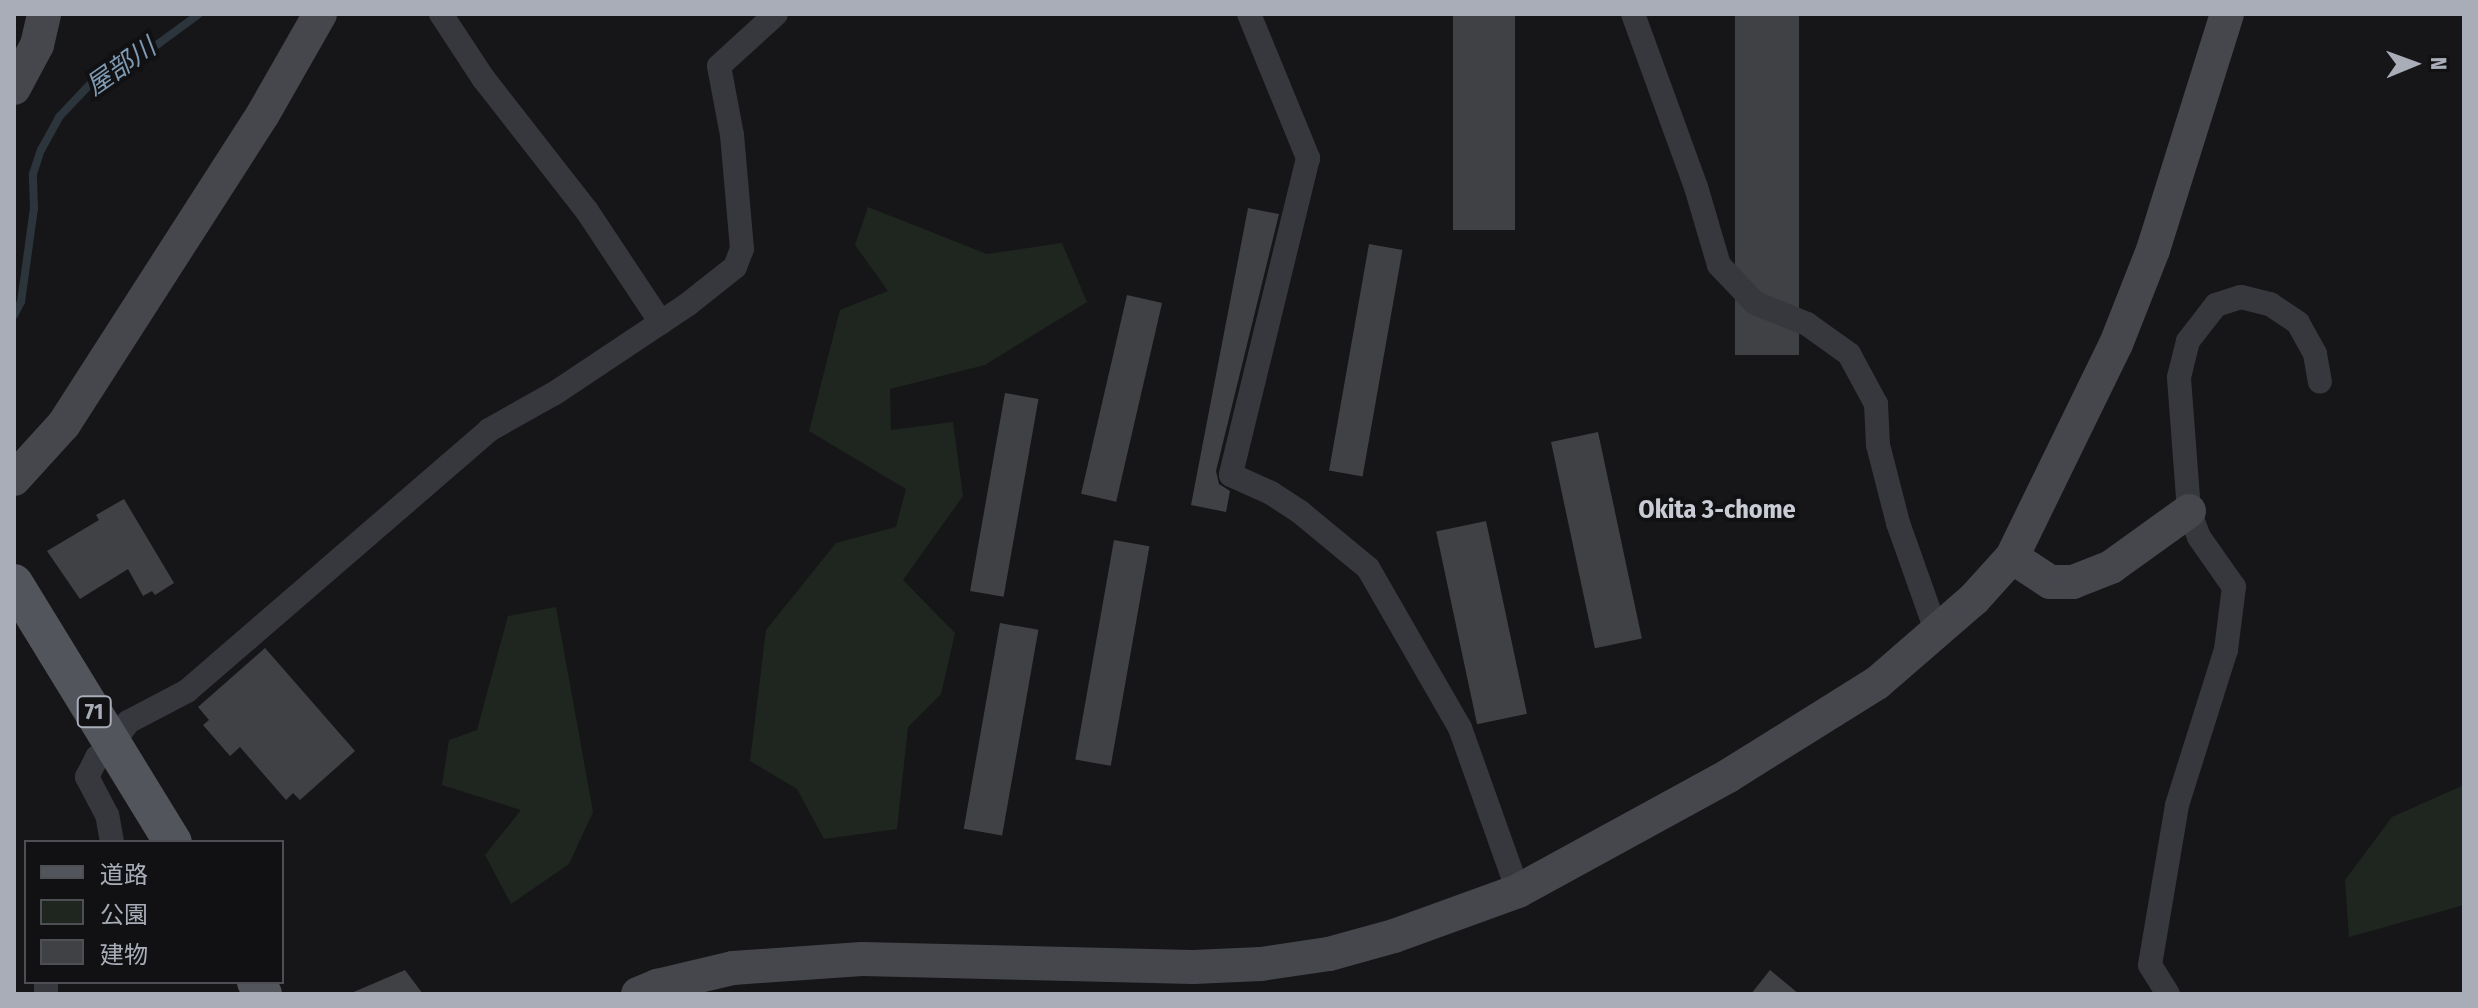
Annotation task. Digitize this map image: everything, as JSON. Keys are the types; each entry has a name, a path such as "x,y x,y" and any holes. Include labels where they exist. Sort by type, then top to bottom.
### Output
{"main road":[{"name":"71","path":"14,583 172,840"}],"street":[{"path":"14,88 37,45 44,14"},
{"path":"14,479 64,424 263,114 320,14"},
{"path":"441,14 483,78 587,211 661,323"},
{"path":"112,840 107,815 87,777 97,757 113,743 128,722 187,691 489,430 555,393 661,323 735,267 742,249 732,135 719,66 776,14"},
{"path":"1249,14 1308,158 1231,475 1271,493 1300,512 1368,568 1460,728 1518,891"},
{"path":"1633,14 1696,187 1719,265 1755,303 1807,324 1849,354 1876,404 1878,445 1898,523 1937,633"},
{"path":"638,994 657,986 733,968 862,959 1141,966 1261,964 1329,954 1394,936 1518,891 1728,776 1877,683 1974,599 2012,557 2116,344 2143,277 2227,14"},
{"path":"2168,994 2150,965 2177,805 2226,650 2234,587 2199,537 2189,511 2179,377 2188,341 2216,305 2241,297 2270,304 2298,323 2315,354 2320,382"},
{"path":"2012,557 2050,582 2073,582 2111,567 2189,511"}],"green space":[{"path":"868,207 987,254 1062,243 1087,302 985,365 890,389 891,430 953,422 963,496 903,580 955,633 941,694 908,727 897,829 824,839 797,789 750,761 766,630 836,543 896,527 906,489 809,431 840,310 888,291 855,245"},
{"path":"556,607 593,812 569,864 511,904 485,855 521,810 442,785 449,740 477,730 508,616"},
{"path":"2464,785 2464,905 2349,937 2345,880 2392,817"}],"building":[{"path":"1453,14 1515,14 1515,230 1453,230"},
{"path":"1735,14 1799,14 1799,355 1735,355"},
{"path":"1248,208 1279,214 1216,471 1219,484 1230,491 1226,512 1191,505"},
{"path":"1369,244 1402,250 1363,476 1329,471"},
{"path":"1127,295 1162,303 1116,502 1081,494"},
{"path":"1005,393 1038,399 1004,597 970,591"},
{"path":"1598,432 1642,638 1595,648 1551,442"},
{"path":"124,499 174,583 155,595 152,591 143,596 128,569 80,599 47,551 99,520 96,515"},
{"path":"1486,521 1527,714 1477,724 1436,532"},
{"path":"1114,540 1149,546 1111,766 1075,760"},
{"path":"1000,623 1038,630 1002,836 964,829"},
{"path":"265,648 355,751 300,800 293,793 286,800 240,747 230,756 203,725 209,720 198,707"},
{"path":"405,970 423,994 349,994"},
{"path":"1770,970 1799,994 1751,994"}],"waterway":[{"name":"屋部川","path":"14,315 21,302 34,208 33,174 41,150 59,117 93,81 158,44 199,14"}],"district":[{"name":"Okita 3-chome","path":"1717,510"}]}
